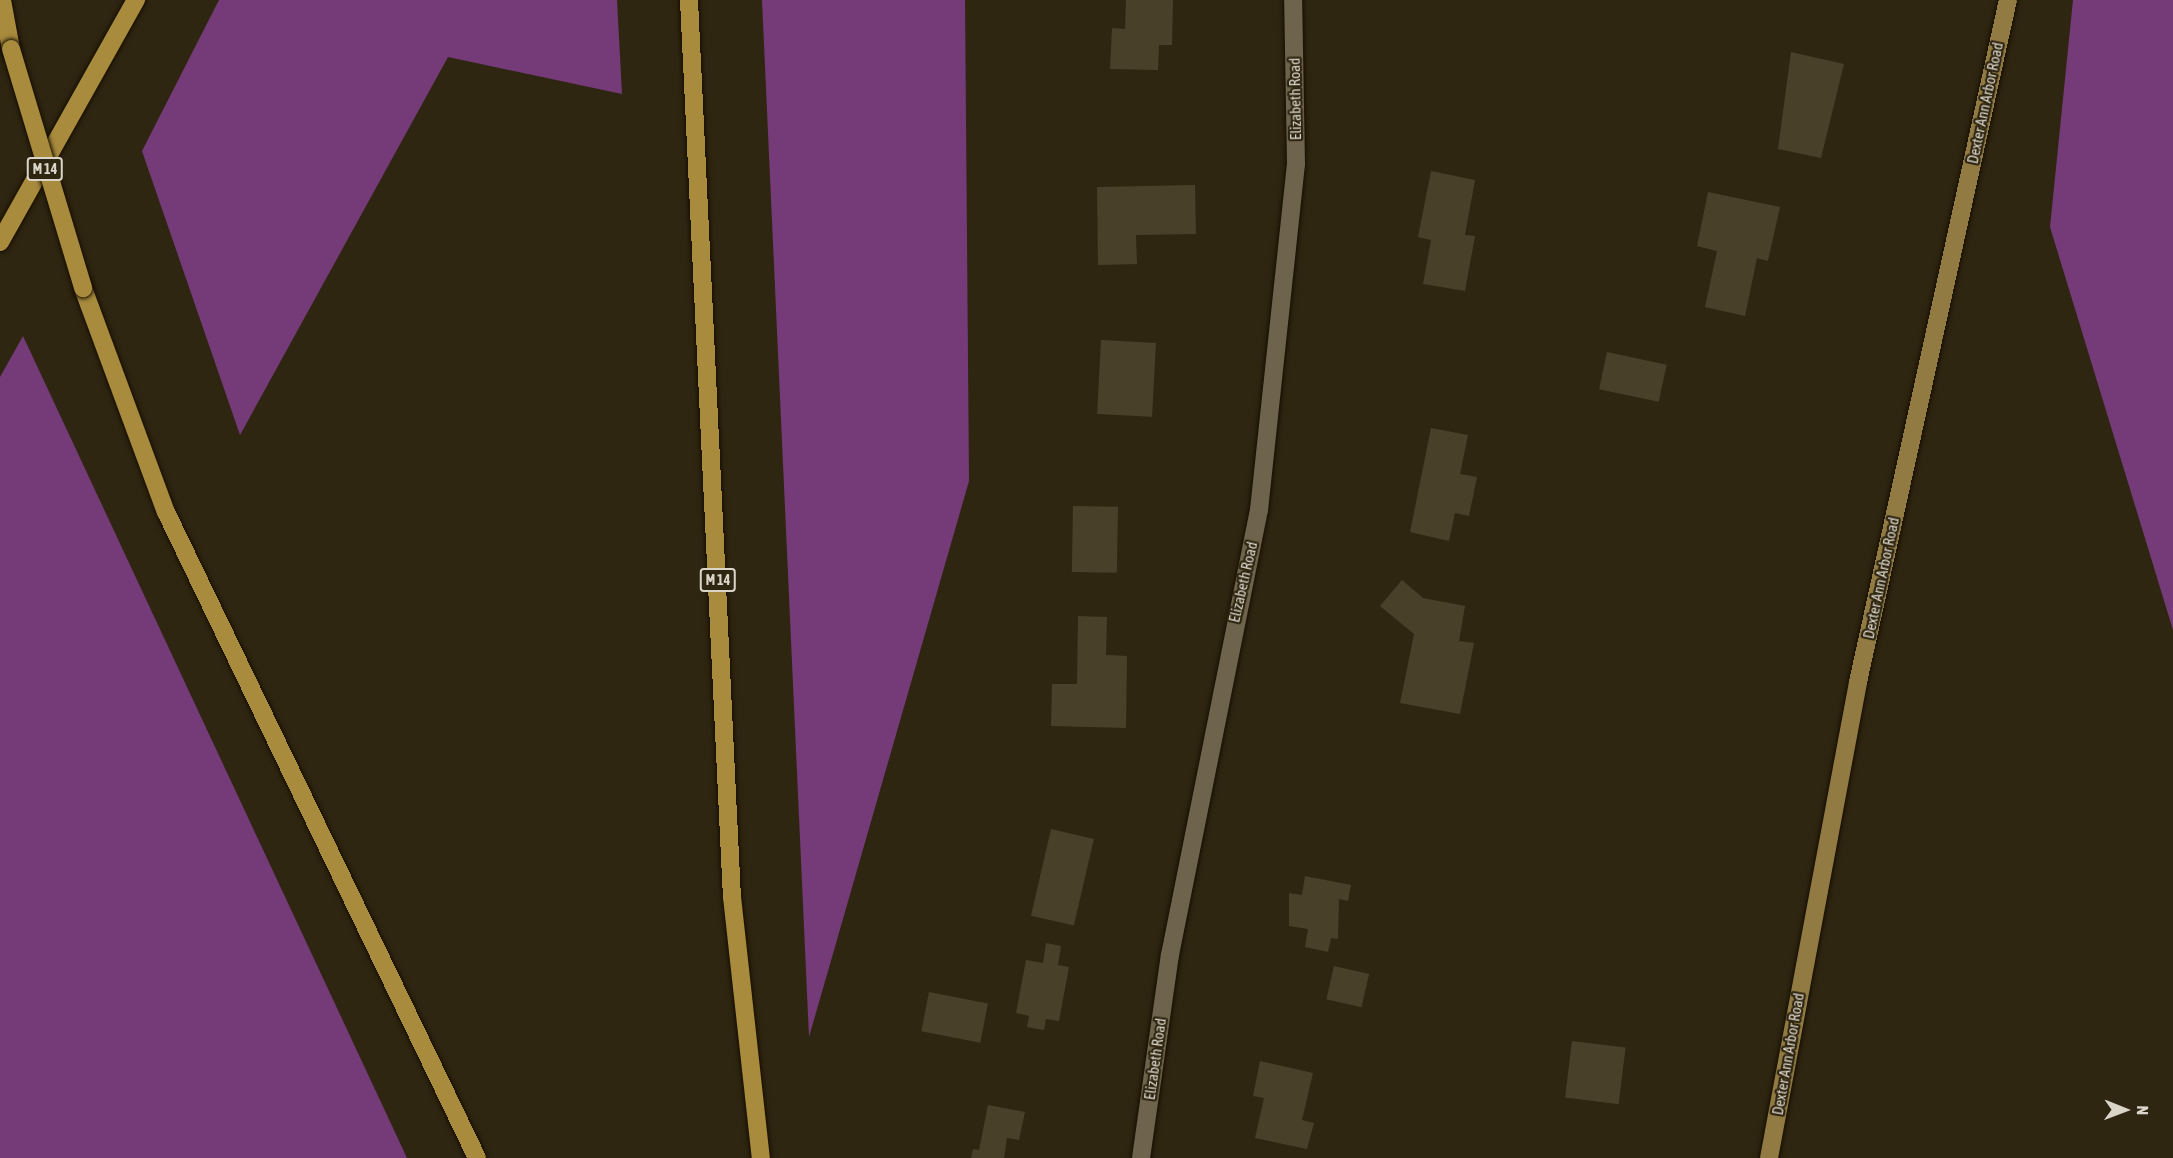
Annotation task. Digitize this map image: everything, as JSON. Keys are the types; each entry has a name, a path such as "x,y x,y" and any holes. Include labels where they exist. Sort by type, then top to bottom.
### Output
{"highway":[{"name":"M 14","path":"2,0 11,49 83,288 166,512 477,1158"},
{"path":"0,242 136,0"},
{"name":"M 14","path":"689,0 732,897 761,1158"}],"main road":[{"name":"Dexter Ann Arbor Road","path":"1769,1158 1858,682 2008,0"}],"street":[{"name":"Elizabeth Road","path":"1141,1158 1172,944 1259,510 1296,164 1293,0"}],"shaded area":[{"path":"219,0 617,0 622,94 448,57 240,435 142,151"},
{"path":"762,0 965,0 969,481 809,1037"},
{"path":"2073,0 2173,0 2173,630 2050,227"},
{"path":"23,336 407,1158 0,1158 0,377"}],"building":[{"path":"1126,0 1173,0 1172,45 1159,45 1158,70 1110,69 1112,28 1125,29"},
{"path":"1791,52 1844,64 1821,158 1778,149"},
{"path":"1431,171 1475,180 1465,235 1475,236 1465,291 1423,284 1431,240 1418,237"},
{"path":"1195,185 1196,234 1136,235 1137,264 1098,265 1097,187"},
{"path":"1708,192 1780,207 1768,261 1757,258 1745,316 1705,307 1717,251 1697,246"},
{"path":"1101,340 1156,343 1152,417 1097,414"},
{"path":"1607,352 1667,365 1659,402 1599,389"},
{"path":"1431,428 1468,435 1460,474 1477,477 1469,516 1455,513 1449,541 1410,532"},
{"path":"1073,506 1118,507 1117,573 1072,572"},
{"path":"1402,580 1423,598 1465,606 1459,641 1474,643 1460,714 1400,703 1414,634 1380,606"},
{"path":"1078,616 1107,617 1106,655 1127,656 1126,728 1051,726 1052,684 1077,684"},
{"path":"1051,829 1094,839 1074,926 1031,916"},
{"path":"1305,876 1351,885 1348,901 1339,899 1338,939 1331,938 1328,952 1305,947 1308,929 1289,926 1289,893 1302,895"},
{"path":"1046,943 1061,946 1058,965 1069,967 1059,1021 1046,1019 1044,1030 1027,1027 1029,1016 1016,1013 1026,960 1043,963"},
{"path":"1334,966 1369,974 1361,1007 1326,999"},
{"path":"929,992 988,1003 980,1043 921,1031"},
{"path":"1572,1041 1626,1048 1619,1104 1565,1098"},
{"path":"1260,1061 1313,1073 1302,1120 1314,1123 1307,1149 1255,1138 1264,1098 1253,1096"},
{"path":"988,1105 1025,1112 1019,1140 1007,1138 1004,1158 971,1158 973,1149 979,1150"}]}
